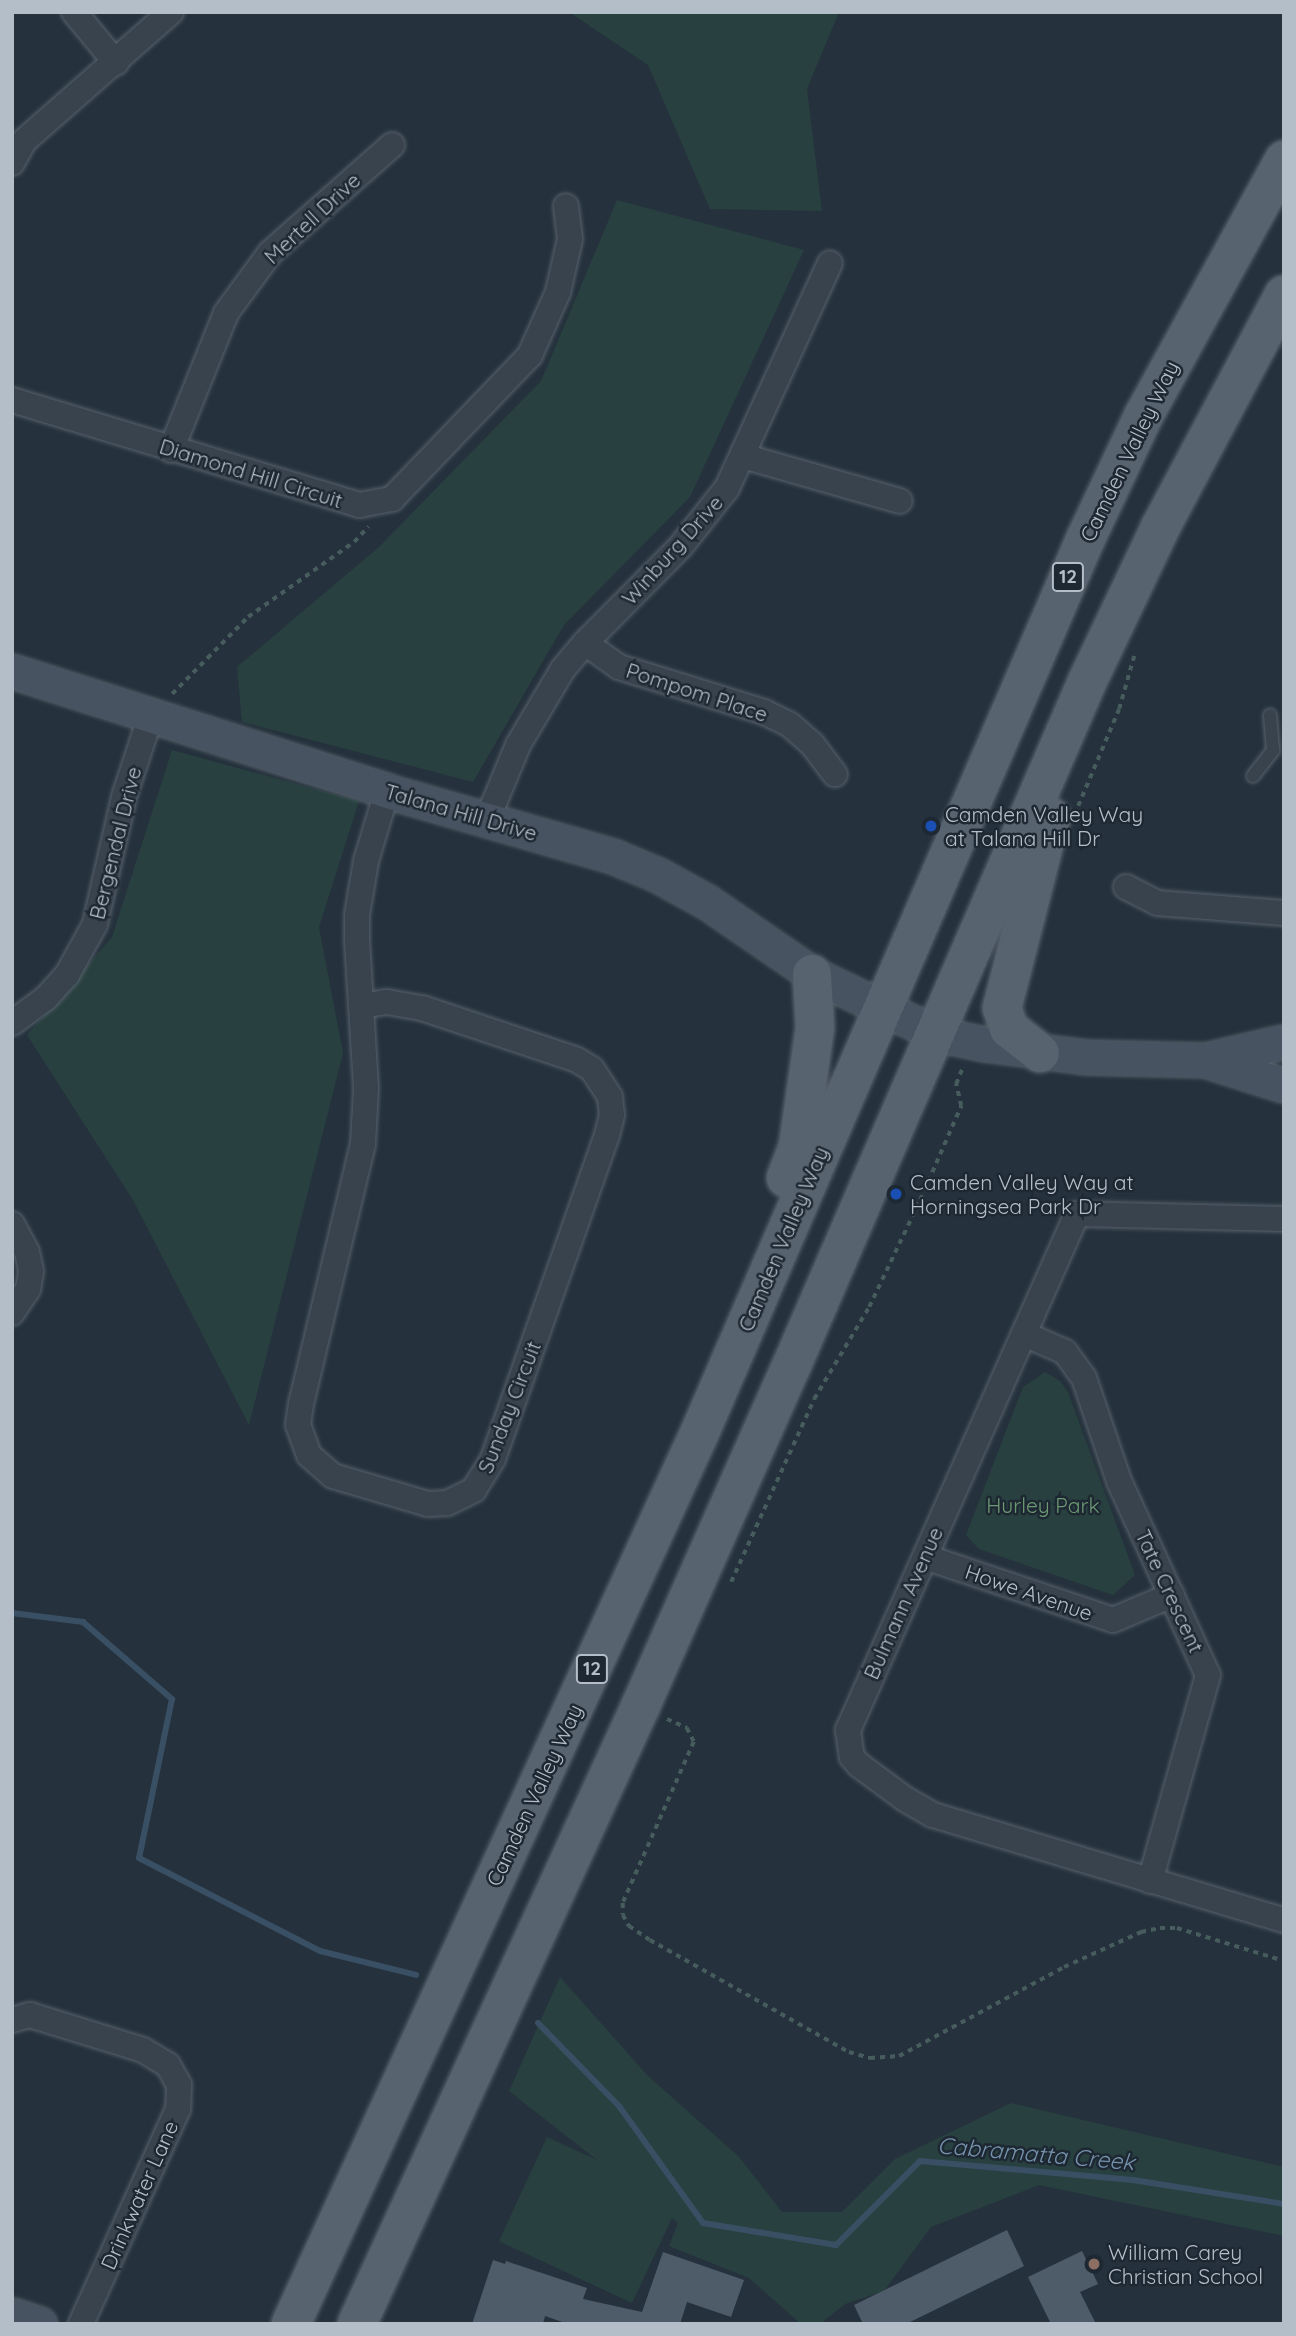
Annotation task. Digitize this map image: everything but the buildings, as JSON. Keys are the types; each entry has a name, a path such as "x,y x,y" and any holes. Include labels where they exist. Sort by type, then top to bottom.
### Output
{"main road":[{"name":"Camden Valley Way","path":"291,2324 699,1432 1091,526 1144,415 1284,160"},
{"path":"357,2324 641,1705 937,1034 1087,682 1140,572 1284,295"},
{"path":"1040,1053 1009,1029 1002,1008 1048,824 1140,572"},
{"path":"699,1432 708,1352 798,1147 815,1028 811,974"}],"street":[{"path":"74,12 116,63"},
{"path":"12,163 24,141 171,12"},
{"name":"Mertell Drive","path":"171,450 226,313 233,303 270,253 392,145"},
{"path":"392,499 530,355 558,292 570,239 566,206"},
{"name":"Winburg Drive","path":"487,820 518,746 563,670 585,643 707,517 727,488 830,263"},
{"name":"Diamond Hill Circuit","path":"12,400 360,505 392,499"},
{"path":"743,456 900,501"},
{"name":"Pompom Place","path":"585,643 619,667 764,712 789,724 812,744 835,774"},
{"name":"Talana Hill Drive","path":"12,671 150,718 615,857 658,875 707,902 811,974 937,1034 1040,1053 1205,1060"},
{"name":"Bergendal Drive","path":"12,1023 46,998 67,975 90,936 104,897 124,797 150,718"},
{"name":"Sunday Circuit","path":"361,1006 387,1002 422,1008 577,1060 592,1069 610,1097 612,1115 607,1135 493,1460 474,1490 447,1503 428,1504 333,1476 309,1455 298,1425 363,1144 366,1088 361,1006 357,915 366,861 387,791"},
{"path":"1126,887 1157,903 1284,913"},
{"path":"1205,1060 1283,1041"},
{"path":"1283,1041 1275,1063 1283,1085"},
{"path":"1205,1060 1283,1085"},
{"name":"Bulmann Avenue","path":"1284,1219 1077,1214 851,1718 848,1743 852,1757 905,1799 933,1815 1284,1920"},
{"path":"12,1224 27,1252 31,1271 28,1289 12,1313"},
{"name":"Tate Crescent","path":"1024,1334 1065,1352 1084,1378 1119,1481 1208,1675 1150,1881"},
{"name":"Howe Avenue","path":"925,1557 1113,1620 1172,1595"},
{"name":"Drinkwater Lane","path":"12,2020 30,2015 143,2050 168,2065 179,2085 178,2109 81,2324"},
{"path":"12,2315 40,2324"}],"lane":[{"path":"1253,776 1278,752 1270,715"}],"path":[{"path":"150,718 248,617 354,542 392,499"},
{"path":"1073,818 1119,709 1137,645"},
{"path":"814,1399 869,1307 920,1200 961,1106 956,1084 962,1068"},
{"path":"667,1719 687,1728 694,1742 623,1903 623,1915 629,1926 849,2052 870,2058 899,2056 1064,1967 1140,1932 1177,1927 1284,1961"}],"green space":[{"path":"569,12 839,12 807,89 822,211 710,209 648,65"},
{"path":"617,200 804,250 690,497 564,625 473,782 242,722 237,667 379,547 541,381"},
{"path":"172,750 359,801 319,927 343,1053 249,1425 133,1200 27,1035 112,937"},
{"name":"Hurley Park","path":"1045,1372 1060,1381 1068,1392 1135,1575 1113,1595 979,1549 966,1535 1023,1387"},
{"path":"560,1977 647,2075 739,2157 782,2212 842,2212 895,2159 1011,2103 1284,2167 1284,2236 1039,2185 931,2227 884,2291 845,2304 820,2324 801,2324 749,2278 669,2246 678,2223 672,2218 632,2303 499,2241 547,2137 597,2160 509,2091"}],"waterway":[{"name":"Cabramatta Creek","path":"12,1613 83,1622 172,1699 139,1858 320,1951 416,1975"},
{"name":"Cabramatta Creek","path":"538,2023 619,2106 703,2223 836,2245 920,2161 1133,2180 1284,2204"}],"place":[{"name":"Camden Valley Way at Talana Hill Dr","path":"931,826"},
{"name":"Camden Valley Way at Horningsea Park Dr","path":"896,1194"},
{"name":"William Carey Christian School","path":"1094,2264"}]}
